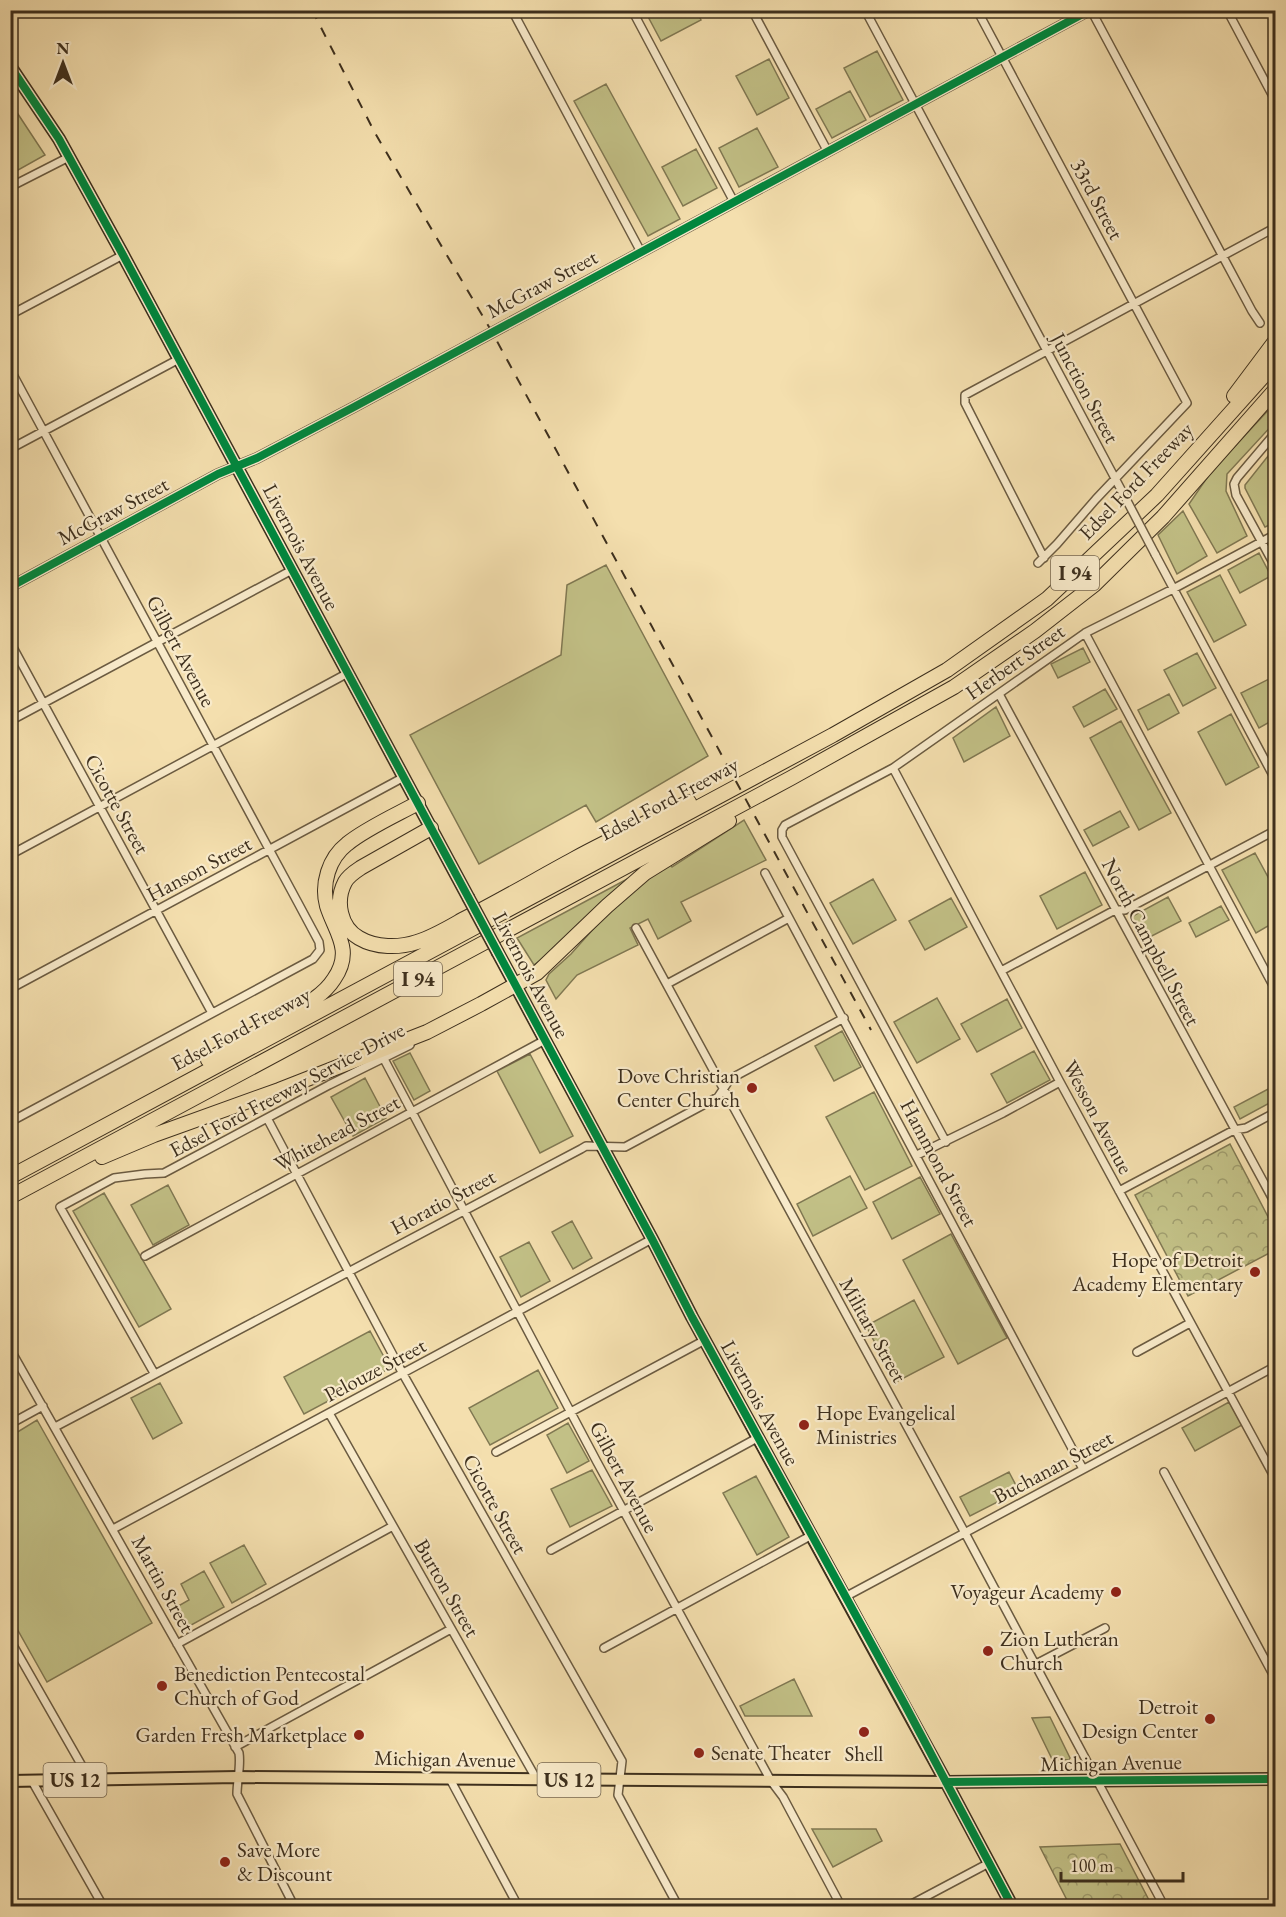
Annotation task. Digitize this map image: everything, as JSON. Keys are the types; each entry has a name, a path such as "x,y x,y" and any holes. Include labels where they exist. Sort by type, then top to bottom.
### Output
{"highway":[{"path":"1220,423 1234,396 1275,340"},
{"name":"Edsel Ford Freeway","path":"10,1177 757,776 914,690 973,653 1047,599 1146,507 1275,362"},
{"name":"Edsel Ford Freeway","path":"10,1197 791,778 954,687 1018,643 1094,585 1163,517 1275,389"},
{"path":"431,828 362,867 345,882 340,900 341,914 346,925 360,939 383,946 397,946 427,939 576,858 711,791 757,776"},
{"path":"44,1179 163,1131 279,1090 427,1032 514,982 537,974 607,906 645,873 770,796 791,778"},
{"path":"116,1120 148,1094 323,993 338,974 342,956 341,940 326,898 326,879 332,862 340,851 355,838 418,803"}],"main road":[{"name":"Livernois Avenue","path":"10,66 69,157 123,255 705,1340 1012,1906"},
{"name":"Michigan Avenue","path":"10,1781 237,1777 946,1782 1275,1779"}],"street":[{"path":"512,10 641,252"},
{"path":"632,10 734,202"},
{"path":"752,10 828,152"},
{"name":"Junction Street","path":"865,10 1275,781"},
{"name":"33rd Street","path":"977,10 1187,403"},
{"path":"1090,10 1260,323"},
{"name":"McGraw Street","path":"10,587 218,474 237,467 364,401 1090,10"},
{"path":"1227,10 1275,102"},
{"path":"10,188 69,157"},
{"path":"1046,350 1275,227"},
{"path":"10,315 123,255"},
{"name":"Edsel Ford Freeway","path":"1046,350 967,393 963,398 1041,561 1187,403"},
{"path":"10,449 178,358"},
{"name":"Gilbert Avenue","path":"10,369 319,942 320,950 313,960 213,1013"},
{"path":"1275,432 1234,484 1236,495 1275,568"},
{"name":"Herbert Street","path":"946,1142 782,837 782,830 785,825 893,768 1085,633 1275,534"},
{"path":"10,721 292,570"},
{"path":"1085,633 1275,991"},
{"name":"Cicotte Street","path":"10,642 213,1013"},
{"path":"10,855 348,673"},
{"name":"North Campbell Street","path":"999,694 1275,1205"},
{"name":"Wesson Avenue","path":"893,768 1275,1480"},
{"name":"Hanson Street","path":"10,989 404,777"},
{"path":"1001,971 1115,910 1125,910 1275,830"},
{"name":"Hammond Street","path":"765,873 1083,1469"},
{"path":"667,984 789,918"},
{"name":"Military Street","path":"636,928 1164,1906"},
{"path":"11,1121 213,1013"},
{"name":"Horatio Street","path":"55,1427 586,1146 625,1146 718,1097 730,1079 844,1018"},
{"name":"Edsel Ford Freeway Service Drive","path":"154,1373 60,1207 114,1178 164,1173 384,1059 415,1042 427,1032"},
{"name":"Whitehead Street","path":"144,1256 545,1040"},
{"name":"Gilbert Avenue","path":"384,1059 676,1609 771,1781 783,1797 841,1906"},
{"path":"917,1155 1060,1082"},
{"path":"1119,1191 1234,1130 1246,1128 1275,1112"},
{"name":"Cicotte Street","path":"267,1118 403,1374 622,1761 618,1795 678,1906"},
{"name":"Pelouze Street","path":"113,1530 652,1239"},
{"path":"1137,1352 1190,1323"},
{"path":"496,1452 705,1340"},
{"name":"Martin Street","path":"10,1349 235,1747 240,1760 237,1794 294,1906"},
{"name":"Buchanan Street","path":"846,1597 1275,1366"},
{"path":"10,1424 42,1406"},
{"name":"Burton Street","path":"329,1413 537,1780"},
{"path":"551,1550 759,1437"},
{"path":"1164,1472 1275,1680"},
{"path":"177,1644 393,1526"},
{"path":"604,1648 812,1535"},
{"path":"1034,1665 1106,1628"},
{"path":"235,1747 451,1629"},
{"path":"10,1640 90,1780"},
{"path":"450,1779 518,1906"},
{"path":"32,1781 103,1906"},
{"path":"908,1906 989,1863"}],"green space":[{"path":"645,11 696,11 701,20 661,41"},
{"path":"877,51 903,100 870,117 844,68"},
{"path":"769,59 789,98 757,115 736,76"},
{"path":"606,84 680,219 648,236 574,101"},
{"path":"850,91 866,120 832,138 816,109"},
{"path":"14,108 45,155 11,174 11,109"},
{"path":"757,128 778,167 739,187 719,148"},
{"path":"696,149 717,188 683,206 662,167"},
{"path":"1275,403 1275,422 1227,474 1226,491 1247,536 1217,553 1189,504 1211,472"},
{"path":"1268,456 1275,469 1276,522 1265,527 1245,485"},
{"path":"1183,511 1207,556 1177,574 1158,535"},
{"path":"1259,553 1271,576 1240,593 1228,570"},
{"path":"606,565 708,756 596,822 586,805 479,864 410,735 561,655 567,585"},
{"path":"1220,575 1246,625 1214,642 1187,592"},
{"path":"1083,648 1090,662 1058,678 1051,664"},
{"path":"1197,653 1216,688 1183,706 1164,670"},
{"path":"1273,677 1275,681 1275,719 1259,728 1241,693"},
{"path":"1105,689 1117,709 1084,727 1073,707"},
{"path":"1169,694 1179,713 1148,730 1138,710"},
{"path":"996,707 1010,736 964,762 953,738"},
{"path":"1231,714 1259,767 1226,785 1198,732"},
{"path":"1121,721 1171,813 1139,830 1090,738"},
{"path":"1120,811 1129,827 1093,846 1084,830"},
{"path":"744,820 766,860 681,902 691,921 658,939 648,919 630,928 638,945 577,975 556,999 546,980 549,974 571,954 603,918 643,881 670,864 672,867"},
{"path":"1255,853 1275,890 1275,922 1256,933 1222,870"},
{"path":"1085,872 1102,905 1057,929 1040,896"},
{"path":"631,877 554,952 534,965 517,938"},
{"path":"873,879 896,920 853,944 830,903"},
{"path":"1168,897 1181,921 1144,940 1131,917"},
{"path":"951,898 967,927 925,950 909,921"},
{"path":"1221,906 1229,920 1196,937 1189,923"},
{"path":"937,998 960,1039 917,1063 894,1022"},
{"path":"1007,999 1022,1028 977,1052 961,1024"},
{"path":"842,1031 861,1067 834,1081 815,1046"},
{"path":"1034,1051 1050,1080 1007,1103 991,1074"},
{"path":"410,1053 430,1091 414,1100 393,1061"},
{"path":"530,1054 573,1136 540,1153 497,1071"},
{"path":"365,1078 386,1118 353,1136 331,1097"},
{"path":"1270,1088 1275,1100 1240,1119 1234,1107"},
{"path":"874,1092 912,1166 865,1190 826,1117"},
{"path":"1230,1144 1275,1230 1275,1250 1188,1296 1135,1195"},
{"path":"850,1176 867,1208 813,1236 797,1204"},
{"path":"920,1177 940,1214 892,1239 873,1202"},
{"path":"168,1185 189,1225 153,1245 131,1205"},
{"path":"104,1193 171,1309 139,1327 73,1211"},
{"path":"572,1221 592,1258 573,1269 552,1232"},
{"path":"951,1234 1007,1338 958,1364 903,1260"},
{"path":"529,1242 550,1281 521,1297 500,1257"},
{"path":"914,1300 944,1357 896,1382 866,1326"},
{"path":"370,1331 390,1368 304,1414 284,1377"},
{"path":"538,1370 558,1408 490,1445 469,1408"},
{"path":"160,1383 182,1423 153,1439 131,1398"},
{"path":"1229,1402 1242,1425 1195,1451 1182,1428"},
{"path":"37,1420 152,1623 47,1682 11,1618 11,1436"},
{"path":"568,1423 589,1461 567,1473 547,1435"},
{"path":"592,1470 612,1506 570,1527 551,1489"},
{"path":"1009,1472 1019,1491 970,1516 960,1497"},
{"path":"756,1476 789,1537 757,1555 723,1493"},
{"path":"244,1545 266,1584 232,1603 210,1563"},
{"path":"204,1571 224,1607 184,1629 173,1609 189,1600 181,1584"},
{"path":"794,1679 812,1716 745,1716 740,1706"},
{"path":"1050,1717 1069,1760 1052,1759 1032,1718"},
{"path":"812,1829 876,1829 882,1841 833,1867"},
{"path":"1120,1844 1152,1906 1070,1906 1040,1847"}],"railway":[{"path":"312,10 375,133 492,332 871,1030"}],"cycle path":[{"path":"10,587 218,474 257,458 354,407 1090,10"},
{"path":"10,66 59,139 123,255 692,1317 904,1703 1012,1906"},
{"path":"946,1782 1276,1779"}],"place":[{"name":"Dove Christian Center Church","path":"752,1088"},
{"name":"Hope of Detroit Academy Elementary","path":"1255,1272"},
{"name":"Hope Evangelical Ministries","path":"804,1425"},
{"name":"Voyageur Academy","path":"1116,1592"},
{"name":"Zion Lutheran Church","path":"988,1651"},
{"name":"Benediction Pentecostal Church of God","path":"162,1686"},
{"name":"Detroit Design Center","path":"1210,1719"},
{"name":"Shell","path":"864,1732"},
{"name":"Garden Fresh Marketplace","path":"359,1735"},
{"name":"Senate Theater","path":"699,1753"},
{"name":"Save More & Discount","path":"225,1862"}]}
